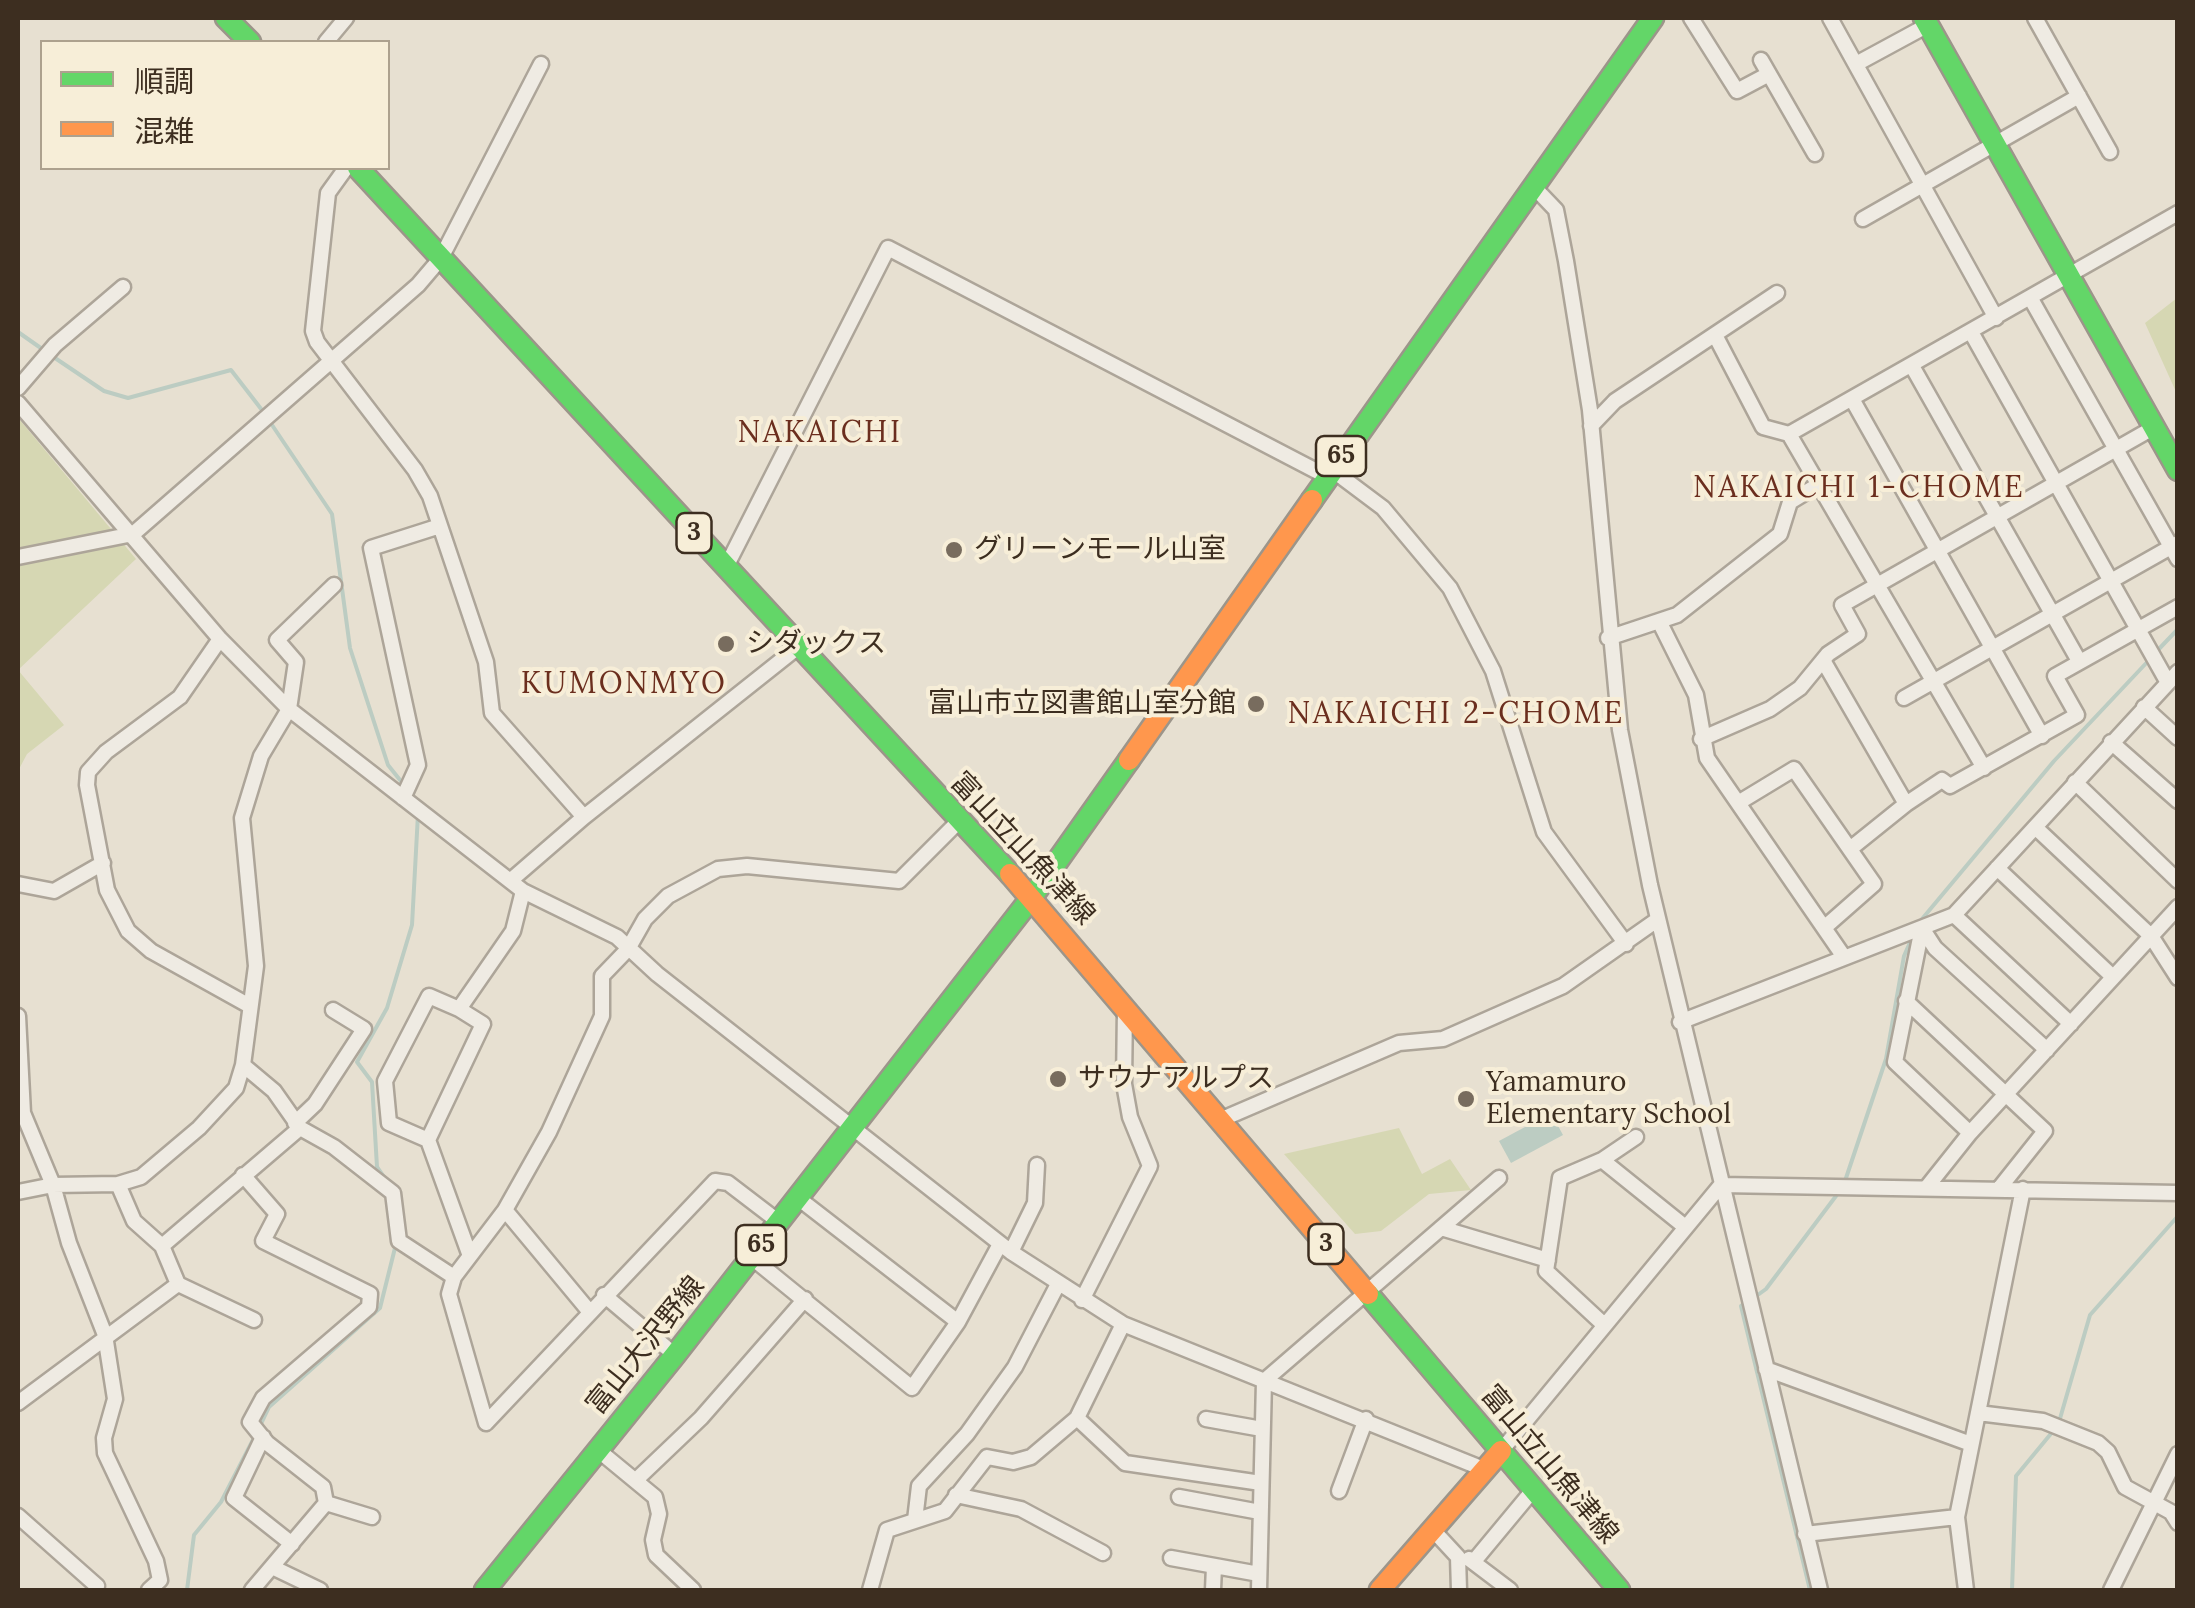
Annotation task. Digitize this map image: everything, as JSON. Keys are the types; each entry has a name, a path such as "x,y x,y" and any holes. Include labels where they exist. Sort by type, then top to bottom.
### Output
{"main road":[{"path":"226,18 248,40"},
{"name":"65","path":"1032,898 1653,18"},
{"path":"1926,21 2178,470"},
{"name":"富山立山魚津線","path":"360,170 1032,898 1620,1590"},
{"name":"富山大沢野線","path":"485,1590 502,1580 598,1450 1032,898"},
{"path":"1380,1590 1501,1451"}],"street":[{"path":"328,40 346,18"},
{"path":"1691,18 1737,91 1765,67 1816,154"},
{"path":"1830,18 1996,318"},
{"path":"2035,18 2110,152"},
{"path":"1856,64 1926,21"},
{"path":"18,556 132,534 427,276 441,258 542,64"},
{"path":"1864,220 2079,96"},
{"path":"344,170 328,192 313,330 330,364 415,470 440,526 486,662 492,713 584,817"},
{"path":"1533,186 1556,210 1591,426 1608,638 1620,730 1657,920 1820,1590"},
{"path":"1714,335 1762,427 1789,434 2178,213"},
{"path":"726,567 888,248 1329,472 1383,508 1450,588 1494,671 1544,832 1626,944"},
{"path":"18,388 55,345 123,288"},
{"path":"1591,426 1615,400 1777,293"},
{"path":"1904,698 2175,550 2031,298"},
{"path":"1680,1022 1954,916 2172,677 2138,629 1971,332"},
{"path":"1912,366 2079,661"},
{"path":"1852,399 2042,736"},
{"path":"18,405 220,638 289,709 516,886 617,937 852,1129 1057,1286 1123,1324 1486,1470"},
{"path":"1701,739 1770,709 1800,688 1828,654 1858,634 1842,605 2154,428"},
{"path":"1789,434 1984,768"},
{"path":"1608,638 1677,615 1780,534 1790,502 1818,485"},
{"path":"402,798 418,765 371,548 440,526"},
{"path":"18,1192 52,1185 118,1184 141,1177 199,1128 236,1088 243,1065 256,966 242,818 262,756 289,709 296,662 277,640 334,585"},
{"path":"1850,849 1942,780 1950,786 2077,715 2055,676 2178,607"},
{"path":"1660,623 1696,695 1706,758 1844,957"},
{"path":"220,638 180,697 88,772 113,910 128,931 151,951 248,1004"},
{"path":"459,1010 513,931 516,886 584,817 798,647"},
{"path":"1824,662 1906,804"},
{"path":"2144,707 2178,738"},
{"path":"2111,742 2178,801"},
{"path":"1738,804 1794,769 1850,849 1874,884 1824,928"},
{"path":"2075,782 2178,880"},
{"path":"780,1222 728,1183 715,1180 486,1423 448,1294 454,1276 504,1210 549,1132 602,1016 602,976 628,949 646,919 694,878 748,866 899,881 958,821"},
{"path":"2035,827 2151,936 2178,978"},
{"path":"18,884 54,891 103,863"},
{"path":"1998,868 2113,977"},
{"path":"1928,1187 1970,1133 2178,907"},
{"path":"1954,916 2071,1024"},
{"path":"1220,1120 1400,1042 1442,1040 1563,986 1657,920"},
{"path":"1922,928 1895,1062 1970,1133"},
{"path":"1922,928 1935,948 2047,1050"},
{"path":"428,1140 388,1123 385,1081 429,996 483,1024 428,1140 470,1256"},
{"path":"1906,1001 2045,1131 1998,1190"},
{"path":"1082,1300 1150,1166 1130,1117 1124,1084 1125,1006"},
{"path":"162,1246 297,1126 326,1090 364,1029 333,1010"},
{"path":"18,1016 20,1114 52,1185 68,1243 105,1335 115,1398 104,1438 105,1453 156,1561 160,1580 149,1590"},
{"path":"243,1065 274,1091 297,1126 334,1146 393,1193 399,1240 454,1276"},
{"path":"1602,1323 1546,1271 1560,1178 1602,1160 1636,1137"},
{"path":"1602,1160 1684,1226"},
{"path":"751,1258 912,1388 1035,1204 1038,1165"},
{"path":"243,1174 276,1214 262,1241 370,1294 369,1307 263,1398 250,1422 262,1437 323,1486 326,1503 252,1590"},
{"path":"1259,1590 1264,1380 1499,1178"},
{"path":"118,1184 134,1221 162,1246 178,1284 254,1320"},
{"path":"1501,1451 1602,1323 1721,1185 2178,1192"},
{"path":"1966,1590 1957,1517 2023,1190"},
{"path":"798,1198 958,1322"},
{"path":"504,1210 589,1311"},
{"path":"1441,1228 1548,1260"},
{"path":"18,1403 178,1284"},
{"path":"915,1520 919,1486 967,1434 1015,1367 1057,1286"},
{"path":"604,1295 676,1355"},
{"path":"636,1480 701,1418 805,1299"},
{"path":"870,1590 886,1530 945,1512 988,1457 1013,1462 1032,1457 1077,1418 1123,1324"},
{"path":"1766,1369 1972,1444"},
{"path":"1978,1413 2043,1421 2098,1443 2108,1452 2117,1478 2171,1512 2178,1523"},
{"path":"1077,1418 1126,1463 1261,1482"},
{"path":"1206,1419 1262,1430"},
{"path":"1339,1491 1366,1419"},
{"path":"262,1437 234,1498 292,1544"},
{"path":"598,1450 654,1497 656,1555 693,1590"},
{"path":"2111,1590 2178,1454"},
{"path":"1475,1560 1534,1489"},
{"path":"956,1495 1020,1509 1103,1553"},
{"path":"1179,1496 1260,1512"},
{"path":"326,1503 372,1517"},
{"path":"18,1516 97,1586 94,1590"},
{"path":"1805,1534 1957,1517"},
{"path":"1433,1530 1458,1556 1475,1560 1510,1590"},
{"path":"1458,1556 1459,1590"},
{"path":"1171,1558 1260,1574"},
{"path":"1212,1590 1214,1566"},
{"path":"272,1567 320,1590"}],"green space":[{"path":"2177,298 2177,394 2145,323"},
{"path":"19,419 136,559 18,670 18,420"},
{"path":"18,670 64,725 27,754 18,771"},
{"path":"1399,1128 1422,1174 1450,1159 1471,1190 1429,1194 1381,1231 1355,1234 1284,1154"}],"shaded area":[{"path":"1551,1113 1563,1135 1511,1163 1499,1141"}],"waterway":[{"path":"18,332 45,351"},
{"path":"52,356 104,391 128,398 231,370 265,414"},
{"path":"270,422 332,514 350,648 388,765 404,785"},
{"path":"2157,651 2178,629"},
{"path":"1917,925 2054,761 2151,658"},
{"path":"386,1180 377,1167 372,1082 357,1062 387,1008 412,925 418,814"},
{"path":"1844,1184 1886,1059 1904,956 1912,938"},
{"path":"1755,1297 1766,1289 1839,1192"},
{"path":"2059,1422 2090,1315 2178,1216"},
{"path":"260,1426 269,1407 380,1308 396,1244"},
{"path":"1747,1302 1741,1306 1810,1590"},
{"path":"2012,1590 2016,1476 2054,1430"},
{"path":"187,1590 194,1535 221,1502 256,1434"}],"traffic: fast":[{"path":"226,18 248,40"},
{"path":"1312,500 1653,18"},
{"path":"1924,18 2178,470"},
{"path":"360,170 1010,874"},
{"path":"485,1590 675,1355 1032,897 1129,760"},
{"path":"1368,1294 1619,1590"}],"traffic: slow":[{"path":"1129,760 1312,500"},
{"path":"1010,874 1368,1294"},
{"path":"1380,1590 1501,1451"}],"place":[{"name":"グリーンモール山室","path":"954,550"},
{"name":"シダックス","path":"726,644"},
{"name":"富山市立図書館山室分館","path":"1256,704"},
{"name":"サウナアルプス","path":"1058,1079"},
{"name":"Yamamuro Elementary School","path":"1466,1099"}],"district":[{"name":"NAKAICHI","path":"820,433"},
{"name":"NAKAICHI 1-CHOME","path":"1859,488"},
{"name":"KUMONMYO","path":"624,684"},
{"name":"NAKAICHI 2-CHOME","path":"1456,714"}]}
